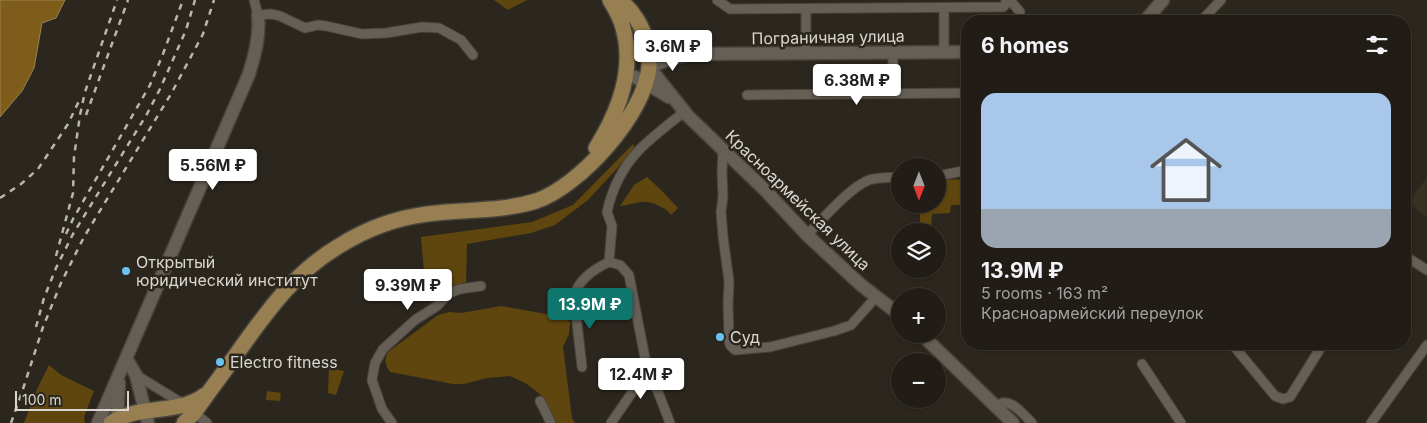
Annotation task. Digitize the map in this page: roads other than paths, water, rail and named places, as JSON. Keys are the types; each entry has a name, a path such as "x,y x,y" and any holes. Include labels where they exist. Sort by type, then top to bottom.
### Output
{"main road":[{"path":"129,420 171,408 188,417 216,383 283,292 311,265 341,244 376,227 408,217 519,205 537,200 571,181 595,159 620,131 633,110 636,75 623,26 610,0"},
{"path":"571,181 591,156 615,112 621,93 646,59 647,43 643,32 633,13 620,0"},
{"path":"1150,15 1163,0"},
{"path":"98,423 249,74 258,41 258,15"},
{"name":"Пограничная улица","path":"646,59 689,54 961,52"},
{"path":"636,75 631,57 646,59"},
{"name":"Красноармейская улица","path":"646,59 681,108"},
{"name":"Красноармейская улица","path":"636,75 670,98 681,108 766,191 807,235 891,308"},
{"path":"930,343 1013,423"},
{"path":"126,358 136,375 129,420"},
{"path":"119,373 129,420"}],"street":[{"path":"254,0 258,15 272,14 280,16 305,28 318,25 362,34 386,33 422,27 439,28 461,40 473,55"},
{"path":"719,1 730,9 806,9 1003,7 1006,0"},
{"path":"1010,0 1020,12"},
{"path":"1207,15 1221,0"},
{"path":"944,8 944,52"},
{"path":"806,9 806,52"},
{"path":"892,52 893,94"},
{"path":"747,95 961,93"},
{"path":"609,262 612,226 607,212 616,184 627,164 681,108"},
{"path":"723,149 721,212 729,281 729,338 732,348 735,350 770,347 834,332 851,325 876,297"},
{"path":"946,174 961,171"},
{"path":"807,235 859,184 870,180 891,178"},
{"path":"1411,260 1427,270"},
{"path":"582,367 574,297 580,282 595,268 609,262 620,265 629,275 645,358 670,423"},
{"path":"392,423 382,408 372,380 375,363 383,349 400,333 437,306 449,293 460,289 481,286"},
{"path":"1371,423 1427,344"},
{"path":"1237,350 1275,396 1282,399 1290,397 1319,350"},
{"path":"1142,364 1181,423"},
{"path":"611,423 649,368"},
{"path":"136,375 188,417 207,423"},
{"path":"540,401 551,423"},
{"path":"996,407 999,403 1006,402 1011,404 1032,423"}],"railway":[{"path":"56,256 73,193 74,157 85,92 117,0"},
{"path":"86,115 128,0"},
{"path":"66,234 150,85 183,0"},
{"path":"36,327 44,298 56,268 73,234 147,114 160,89 186,30 195,0"},
{"path":"11,423 43,327 61,283 84,237 171,94 203,34 214,0"},
{"path":"0,198 21,184 38,169 68,124 79,101"}],"place":[{"name":"Открытый юридический институт","path":"126,271"},
{"name":"Суд","path":"720,337"},
{"name":"Electro fitness","path":"220,362"}]}
